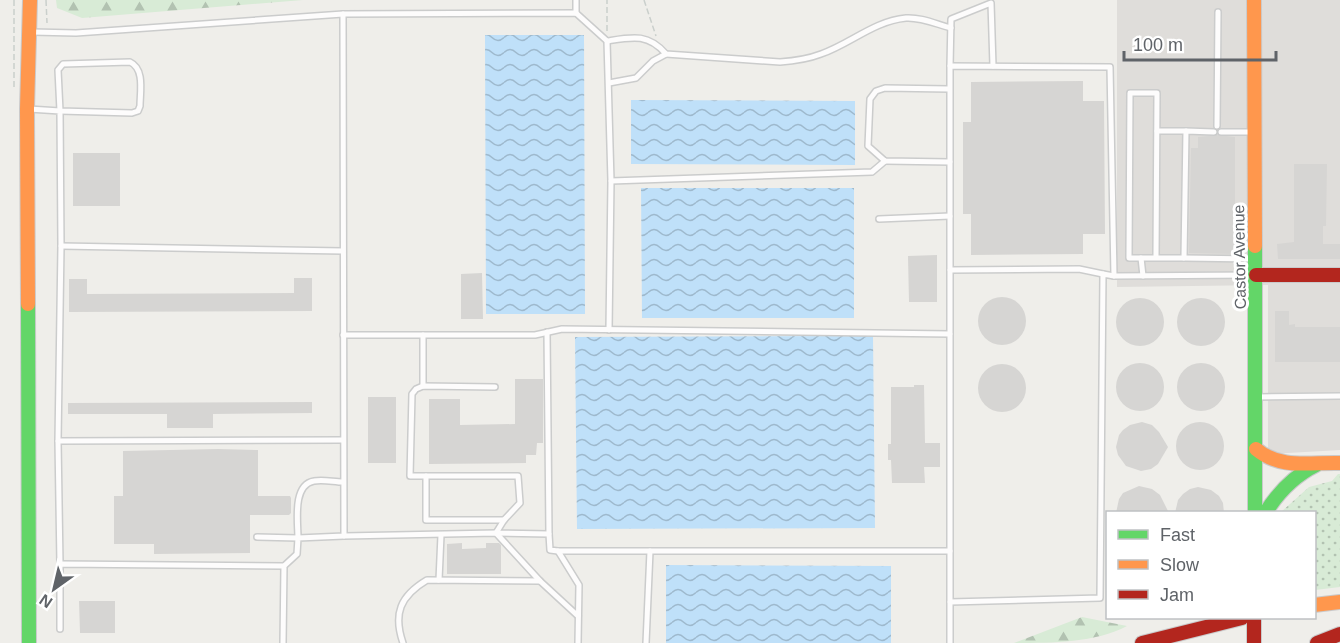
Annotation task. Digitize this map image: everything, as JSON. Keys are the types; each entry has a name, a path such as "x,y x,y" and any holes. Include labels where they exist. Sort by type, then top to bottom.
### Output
{"main road":[{"path":"29,643 27,109 30,0"},
{"name":"Castor Avenue","path":"1254,0 1255,511"},
{"path":"1256,275 1340,275"},
{"path":"1256,449 1268,459 1279,463 1340,463"},
{"path":"1267,511 1288,482 1308,468 1325,463"},
{"path":"1316,605 1340,602"},
{"path":"1142,643 1238,619"},
{"path":"1254,619 1254,643"},
{"path":"1317,643 1340,634"}],"lane":[{"path":"576,0 576,13"},
{"path":"950,643 951,19 991,3 993,66"},
{"path":"1217,126 1218,12"},
{"path":"30,32 48,34 343,14 576,13 607,41 611,181 609,330"},
{"path":"343,14 344,536"},
{"path":"609,83 636,78 653,61 666,54 780,62 822,54 871,28 893,21 918,19 951,28"},
{"path":"607,41 642,38 660,47 666,54"},
{"path":"27,109 60,111 132,114 138,111 140,106 140,71 130,62 63,64 58,70 60,111 61,246 58,441 60,628"},
{"path":"950,66 1110,67 1114,276"},
{"path":"950,89 885,88 872,94 868,146 885,161 950,162"},
{"path":"1156,258 1157,93 1130,93 1129,258 1255,259"},
{"path":"1157,131 1214,132"},
{"path":"1184,258 1186,131"},
{"path":"1221,132 1254,132"},
{"path":"611,181 872,172 885,161"},
{"path":"879,219 950,216"},
{"path":"61,246 343,251"},
{"path":"1141,258 1143,276"},
{"path":"950,270 1079,269 1114,276 1256,275"},
{"path":"950,602 1100,598 1103,274"},
{"path":"343,334 536,335 562,329 950,334"},
{"path":"547,332 550,550 950,551"},
{"path":"423,335 423,386"},
{"path":"495,387 423,386 416,389 412,394 410,476 518,476 520,503 504,520 496,533"},
{"path":"1256,397 1340,396"},
{"path":"58,441 343,440"},
{"path":"426,476 426,520 504,520"},
{"path":"60,564 284,566 297,554 299,496 302,489 313,481 344,482"},
{"path":"496,533 578,616"},
{"path":"257,537 549,534"},
{"path":"439,580 441,535"},
{"path":"558,551 579,585 578,643"},
{"path":"646,643 650,551"},
{"path":"1100,557 1106,557"},
{"path":"283,643 284,566"},
{"path":"403,643 398,629 398,614 404,600 414,588 427,580 540,580"}],"path":[{"path":"46,0 48,34"},
{"path":"607,0 607,41"},
{"path":"644,0 660,47"}],"shaded area":[{"path":"1117,0 1340,0 1340,450 1268,454 1268,285 1117,287"}],"green space":[{"path":"56,0 303,0 82,18 57,8"},
{"path":"1340,474 1340,587 1316,590 1316,511 1282,511 1309,487 1332,481"},
{"path":"1082,617 1127,626 1087,639 1014,643"}],"water":[{"path":"485,35 584,35 585,314 486,314"},
{"path":"631,100 855,101 855,165 631,164"},
{"path":"641,188 854,188 854,318 642,318"},
{"path":"873,336 875,528 577,529 575,337"},
{"path":"666,565 891,566 891,643 666,643"}],"building":[{"path":"1083,81 1083,101 1104,101 1105,234 1083,234 1083,254 971,255 971,214 963,214 963,122 971,122 971,82"},
{"path":"1218,135 1235,137 1235,254 1189,253 1191,148 1198,148 1198,137"},
{"path":"73,153 120,153 120,206 73,206"},
{"path":"1294,164 1327,164 1326,226 1323,226 1323,244 1340,244 1340,259 1278,259 1277,244 1294,242"},
{"path":"937,255 937,302 909,302 908,256"},
{"path":"482,273 483,319 461,319 461,274"},
{"path":"294,278 312,278 312,311 69,312 69,279 87,279 87,294 294,293"},
{"path":"997,297 1007,297 1019,304 1026,316 1026,326 1019,338 1007,345 997,345 982,334 978,326 978,316 989,301"},
{"path":"1135,298 1145,298 1157,305 1164,317 1164,327 1157,339 1145,346 1135,346 1120,335 1116,327 1116,317 1127,302"},
{"path":"1196,298 1206,298 1218,305 1225,317 1225,327 1218,339 1206,346 1196,346 1181,335 1177,327 1177,317 1188,302"},
{"path":"1275,311 1289,311 1289,325 1295,324 1295,327 1340,327 1340,362 1275,362"},
{"path":"1135,363 1145,363 1157,370 1164,382 1164,392 1157,404 1145,411 1135,411 1120,400 1116,392 1116,382 1127,367"},
{"path":"1196,363 1206,363 1218,370 1225,382 1225,392 1218,404 1206,411 1196,411 1181,400 1177,392 1177,382 1188,367"},
{"path":"997,364 1007,364 1019,371 1026,383 1026,393 1019,405 1007,412 997,412 982,401 978,393 978,383 989,368"},
{"path":"515,379 543,379 543,443 537,443 536,455 526,455 526,463 429,464 429,399 460,399 460,425 515,424"},
{"path":"914,385 924,385 925,443 940,443 940,467 924,467 925,483 892,483 891,460 888,460 888,444 891,444 891,387 914,387"},
{"path":"368,397 396,397 396,463 368,463"},
{"path":"312,402 312,413 213,414 213,428 167,428 167,414 68,414 68,403"},
{"path":"1142,422 1152,425 1168,447 1158,464 1151,469 1141,471 1126,466 1118,455 1116,447 1123,430 1130,425"},
{"path":"1195,422 1205,422 1217,429 1224,441 1224,451 1217,463 1205,470 1195,470 1180,459 1176,451 1176,441 1187,426"},
{"path":"258,450 258,496 290,496 291,498 289,515 250,515 250,553 154,554 154,544 114,544 114,496 123,496 123,451"},
{"path":"1139,486 1152,489 1160,495 1168,511 1116,511 1123,493"},
{"path":"1198,487 1211,490 1219,496 1224,511 1175,511 1178,500 1190,489"},
{"path":"462,543 462,549 486,548 486,543 499,543 501,545 501,574 447,574 447,544"},
{"path":"79,601 115,601 115,633 80,633"}],"traffic: fast":[{"path":"1255,246 1255,511"},
{"path":"28,304 29,643"},
{"path":"1267,511 1288,485 1316,465"}],"traffic: slow":[{"path":"28,304 27,109 30,0"},
{"path":"1254,0 1255,246"},
{"path":"1256,449 1275,460 1286,462 1340,463"},
{"path":"1316,605 1340,602"}],"traffic: jam":[{"path":"1256,275 1340,275"},
{"path":"1142,643 1238,619"},
{"path":"1254,619 1254,643"},
{"path":"1317,643 1340,634"}]}
